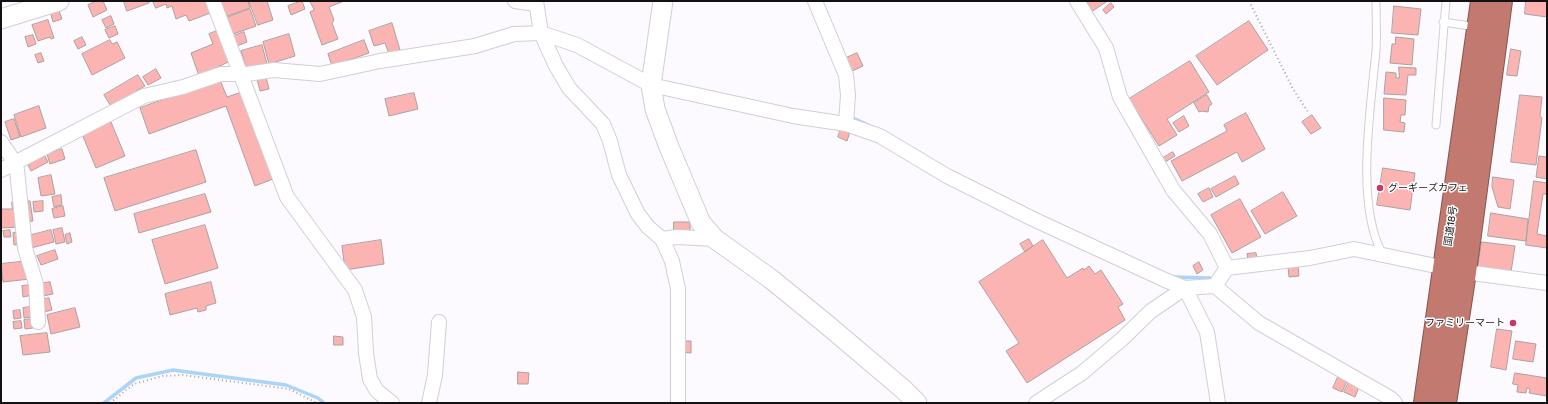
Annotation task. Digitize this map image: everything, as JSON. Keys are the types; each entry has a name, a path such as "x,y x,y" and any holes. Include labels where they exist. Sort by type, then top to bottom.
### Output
{"highway":[{"name":"国道18号","path":"1445,403 1455,270 1482,1"},
{"name":"国道18号","path":"1425,403 1455,270 1501,1"}],"street":[{"path":"1,20 59,1"},
{"path":"213,1 287,196 355,290 364,317 366,353 370,379 377,391 392,403"},
{"path":"515,1 536,3 541,33 556,66 569,88 603,124 610,141 619,176 638,214 648,227 662,238 672,261 678,289 678,403"},
{"path":"663,1 651,85 655,109 668,147 701,223 715,239 771,279 898,384 917,403"},
{"path":"815,1 846,75 848,95 846,124"},
{"path":"1077,1 1106,48 1120,98 1174,190 1210,234 1227,268"},
{"path":"1,170 144,96 183,87 221,74 240,74 274,70 320,74 380,61 475,46 514,34 541,33 577,45 651,85 793,116 846,124 880,136 947,176 986,196 1185,288 1215,286 1259,323 1390,398 1395,403"},
{"path":"1,142 15,163 21,201 25,248 36,284 38,322"},
{"path":"662,238 677,237 715,239"},
{"path":"1215,286 1227,268 1310,258 1354,249 1382,253 1455,270 1547,282"},
{"path":"1036,403 1082,373 1122,339 1151,311 1185,288"},
{"path":"1185,288 1207,332 1218,403"},
{"path":"429,403 435,375 439,322"}],"lane":[{"path":"1376,1 1376,47 1368,137 1367,195 1374,239 1382,253"},
{"path":"1436,125 1443,22 1446,1"},
{"path":"1443,22 1479,27"}],"path":[{"path":"1249,1 1293,89 1308,112"},
{"path":"110,403 134,384 164,376 182,376 289,389 318,403"}],"building":[{"path":"97,1 103,1 107,10 93,17 88,5"},
{"path":"124,1 149,1 149,3 127,11"},
{"path":"153,1 209,1 213,12 189,21 186,15 176,19 172,6 167,8 166,4 156,8"},
{"path":"216,1 248,1 250,8 222,18"},
{"path":"249,1 267,1 273,20 258,25"},
{"path":"302,1 305,9 291,15 288,6"},
{"path":"310,1 344,1 329,7 334,20 332,23 338,39 322,45 310,12 314,10"},
{"path":"1079,1 1106,1 1106,2 1088,14"},
{"path":"1526,1 1547,1 1547,17 1525,14"},
{"path":"1111,3 1114,7 1106,14 1103,10"},
{"path":"1394,6 1421,9 1418,35 1392,33"},
{"path":"58,8 62,19 53,22 50,11"},
{"path":"250,9 256,26 230,35 224,19"},
{"path":"111,16 114,24 106,28 102,20"},
{"path":"48,20 54,38 51,39 50,37 38,41 32,25"},
{"path":"1249,21 1268,50 1217,85 1196,56"},
{"path":"392,23 400,50 389,54 385,43 374,46 369,31"},
{"path":"115,26 118,34 109,38 105,30"},
{"path":"220,30 223,40 221,43 230,61 218,67 219,70 200,79 191,53 213,44 209,34"},
{"path":"244,32 247,42 232,48 228,38"},
{"path":"289,34 295,56 269,64 263,42"},
{"path":"33,35 36,44 28,47 25,37"},
{"path":"82,37 86,45 78,49 74,41"},
{"path":"1396,37 1414,39 1412,65 1390,63 1392,44 1395,44"},
{"path":"110,40 112,44 117,42 125,58 92,75 82,54"},
{"path":"364,40 369,53 332,66 328,54"},
{"path":"262,45 267,64 247,70 241,51"},
{"path":"1511,49 1521,51 1517,76 1507,75"},
{"path":"41,53 44,61 38,63 35,55"},
{"path":"857,53 863,66 850,72 844,59"},
{"path":"1190,61 1209,92 1167,119 1177,135 1159,146 1129,99"},
{"path":"1399,67 1416,68 1416,75 1408,75 1406,95 1384,94 1386,72 1396,73 1396,78 1399,78"},
{"path":"156,69 161,78 148,85 143,77"},
{"path":"138,75 145,86 136,91 138,93 112,108 104,95"},
{"path":"266,77 269,89 260,91 257,79"},
{"path":"220,80 227,97 242,92 273,179 255,186 226,106 149,134 140,108"},
{"path":"414,93 418,109 389,116 385,99"},
{"path":"1207,95 1212,104 1209,106 1208,112 1199,112 1194,103"},
{"path":"1520,95 1542,97 1540,116 1542,118 1536,165 1511,162"},
{"path":"1384,98 1406,100 1405,115 1401,115 1400,122 1405,123 1404,132 1384,130"},
{"path":"39,106 46,128 21,137 14,115"},
{"path":"1246,113 1265,149 1242,162 1237,152 1182,181 1171,161 1227,131 1224,125"},
{"path":"1312,115 1321,128 1311,134 1302,122"},
{"path":"1184,116 1189,126 1179,132 1173,123"},
{"path":"14,119 20,137 11,140 5,122"},
{"path":"111,122 125,156 96,168 82,134"},
{"path":"842,126 851,129 847,141 838,137"},
{"path":"62,149 65,159 50,164 47,154"},
{"path":"196,150 206,182 115,211 104,178"},
{"path":"1173,152 1175,156 1165,162 1163,158"},
{"path":"1547,152 1547,179 1536,177 1539,156 1546,157"},
{"path":"44,154 48,162 31,171 27,163"},
{"path":"1383,168 1415,173 1410,210 1377,205"},
{"path":"51,175 55,194 41,196 38,178"},
{"path":"1235,176 1239,184 1216,197 1211,189"},
{"path":"1493,177 1514,180 1510,209 1498,207 1492,187"},
{"path":"1534,181 1547,183 1547,194 1543,194 1537,234 1547,236 1547,248 1526,245"},
{"path":"1209,188 1213,197 1203,202 1198,194"},
{"path":"1283,192 1297,216 1265,234 1251,211"},
{"path":"205,194 211,212 139,233 134,214"},
{"path":"61,195 62,205 54,207 52,197"},
{"path":"1240,199 1261,237 1232,253 1211,215"},
{"path":"22,201 30,201 33,221 25,222"},
{"path":"43,201 43,211 34,212 33,202"},
{"path":"12,202 18,202 19,227 1,228 1,209 12,209"},
{"path":"63,206 65,216 54,218 52,209"},
{"path":"1491,213 1528,219 1526,241 1488,236"},
{"path":"674,222 690,222 690,231 674,231"},
{"path":"205,225 218,268 165,284 152,240"},
{"path":"62,228 65,242 56,244 53,230"},
{"path":"10,230 11,237 4,237 3,231"},
{"path":"51,230 54,242 31,248 28,236"},
{"path":"22,232 23,244 14,245 13,233"},
{"path":"70,233 72,242 67,244 65,235"},
{"path":"1029,239 1033,246 1025,252 1020,244"},
{"path":"381,240 384,264 345,270 342,246"},
{"path":"1043,240 1067,278 1089,266 1095,274 1101,270 1123,304 1118,307 1125,320 1027,383 1006,351 1019,343 979,282"},
{"path":"1482,242 1515,246 1511,272 1478,267"},
{"path":"55,250 58,259 41,265 37,256"},
{"path":"1256,253 1257,258 1248,259 1247,254"},
{"path":"28,261 30,279 3,282 1,264"},
{"path":"1199,262 1203,270 1197,274 1193,266"},
{"path":"1298,266 1299,276 1289,277 1288,267"},
{"path":"50,282 53,294 43,296 40,284"},
{"path":"211,282 216,303 206,306 206,310 198,312 197,308 170,315 165,294"},
{"path":"32,285 33,295 23,297 22,286"},
{"path":"49,298 52,310 44,312 41,300"},
{"path":"30,307 31,317 24,318 23,308"},
{"path":"75,308 80,327 51,334 47,315"},
{"path":"20,310 21,318 14,319 13,311"},
{"path":"32,319 33,328 25,329 24,320"},
{"path":"21,321 22,328 14,329 13,322"},
{"path":"1497,329 1512,331 1506,370 1491,367"},
{"path":"47,333 50,352 23,355 20,336"},
{"path":"334,336 343,337 343,345 334,345"},
{"path":"682,341 691,341 691,353 681,352"},
{"path":"1516,341 1536,344 1533,362 1513,359"},
{"path":"518,372 529,373 528,384 518,384"},
{"path":"1515,373 1547,378 1547,396 1529,393 1530,389 1527,388 1526,393 1517,392 1518,385 1513,384"},
{"path":"1338,377 1347,381 1342,392 1333,388"},
{"path":"1349,382 1359,387 1355,397 1344,392"}],"waterway":[{"path":"851,117 868,125"},
{"path":"1173,277 1210,278"},
{"path":"104,403 136,378 173,370 286,385 318,398 324,403"}],"place":[{"name":"グーギーズカフェ","path":"1380,188"},
{"name":"ファミリーマート","path":"1513,323"}]}
